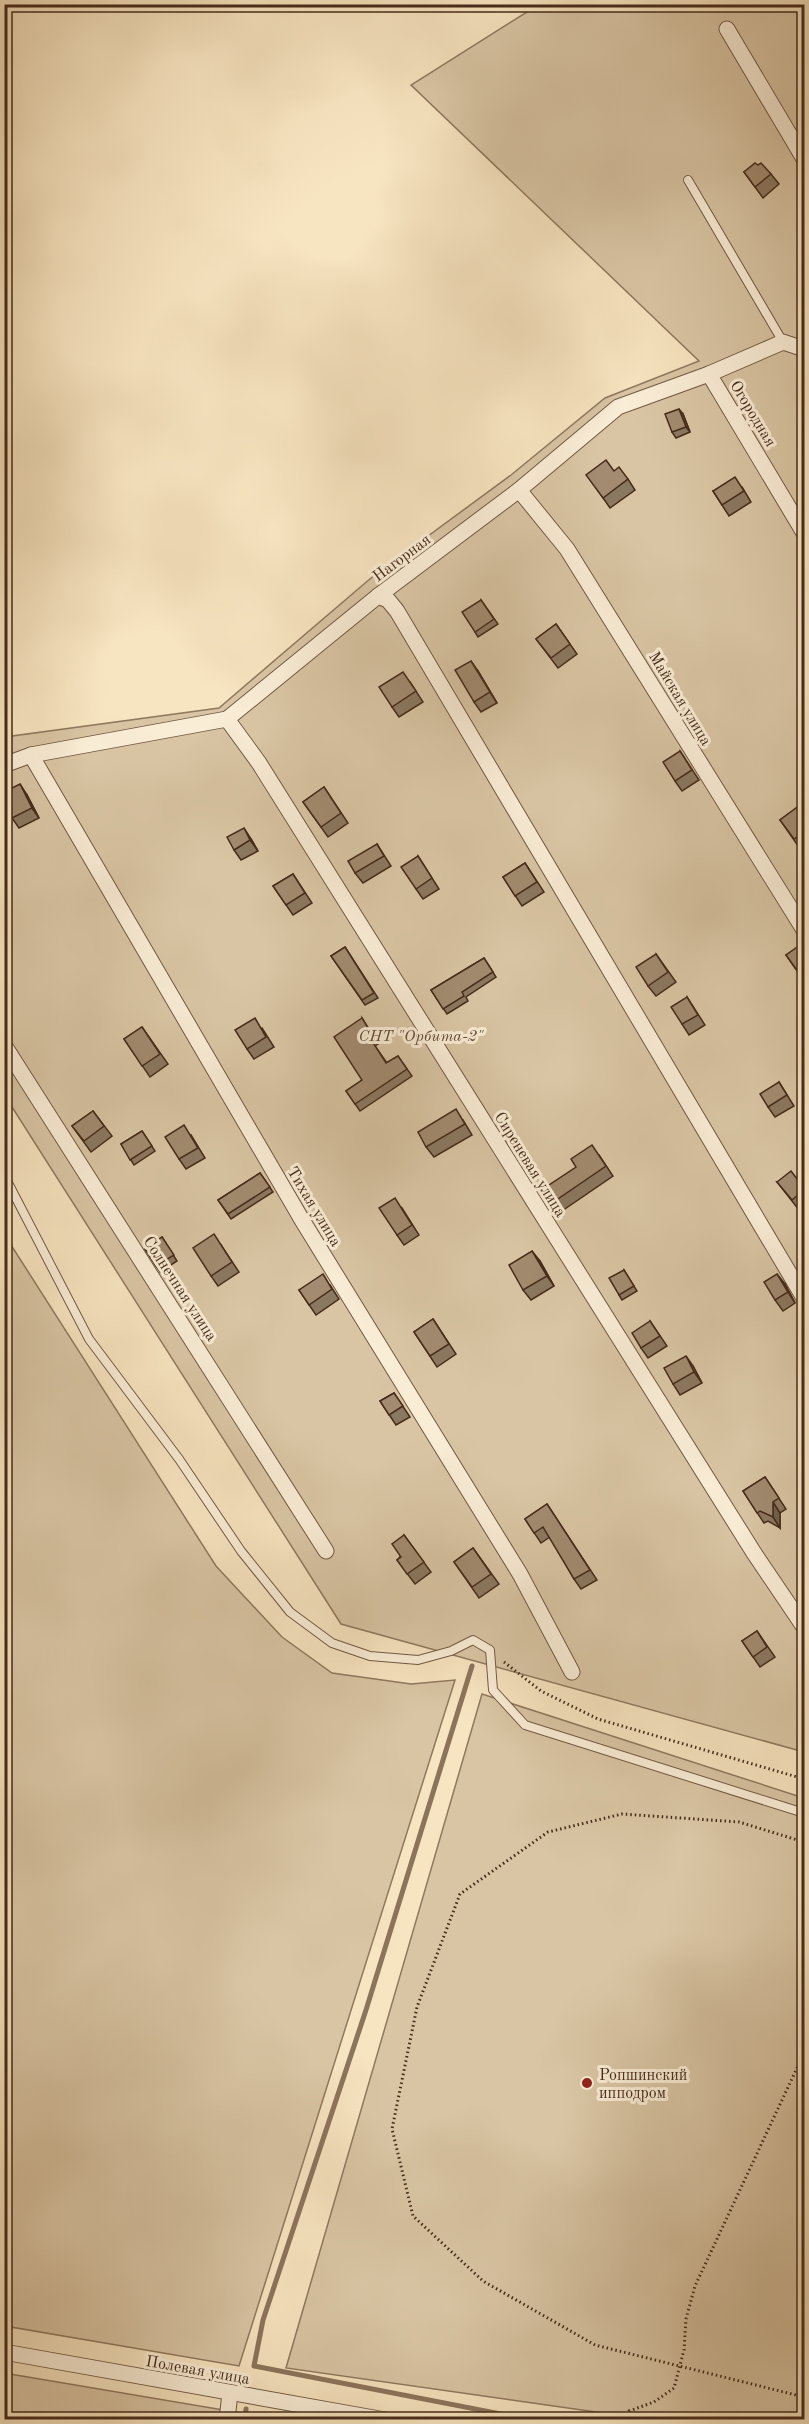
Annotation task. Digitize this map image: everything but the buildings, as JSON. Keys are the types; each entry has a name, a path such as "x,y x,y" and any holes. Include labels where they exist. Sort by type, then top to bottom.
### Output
{"street":[{"path":"727,29 804,159"},
{"path":"783,342 804,349"},
{"name":"Нагорная","path":"4,765 31,755 227,719 378,596 519,490 618,407 709,374 783,342"},
{"name":"Огородная","path":"709,374 804,533"},
{"name":"Майская улица","path":"519,490 567,549 804,930"},
{"path":"378,596 388,600 397,611 804,1298"},
{"name":"Сиреневая улица","path":"227,719 259,763 754,1553 804,1627"},
{"name":"Тихая улица","path":"31,755 302,1220 520,1574 572,1672"},
{"name":"Солнечная улица","path":"4,1045 326,1551"},
{"name":"Полевая улица","path":"4,2352 385,2419"},
{"path":"227,2420 230,2393"}],"lane":[{"path":"688,180 783,342"},
{"path":"4,1175 88,1339 179,1459 241,1551 290,1612 332,1643 370,1656 418,1660 451,1651 473,1640 490,1650 493,1690 525,1725 804,1813"}],"path":[{"path":"490,1650 541,1691 598,1719 804,1779"},
{"path":"804,1842 739,1822 622,1814 548,1832 460,1894 417,2007 392,2129 413,2216 483,2281 595,2345 804,2397"},
{"path":"627,2420 629,2411 654,2402 674,2388 684,2350 686,2319 695,2286 804,2053"}],"green space":[{"name":"СНТ \"Орбита-2\"","path":"538,5 804,5 804,1752 341,1624 5,1096 5,737 219,708 371,578 511,475 605,398 699,361 411,85"},
{"path":"4,1234 216,1566 282,1637 332,1673 411,1684 455,1680 239,2366 5,2326"},
{"name":"Ропшинский ипподром","path":"482,1694 804,1798 804,2419 645,2419 286,2368"},
{"path":"4,2373 271,2418 278,2419 5,2419"}],"waterway":[{"path":"472,1666 366,2010 263,2320 254,2366 532,2420"},
{"path":"245,2420 246,2409"}],"place":[{"name":"Ропшинский ипподром","path":"587,2083"}]}
